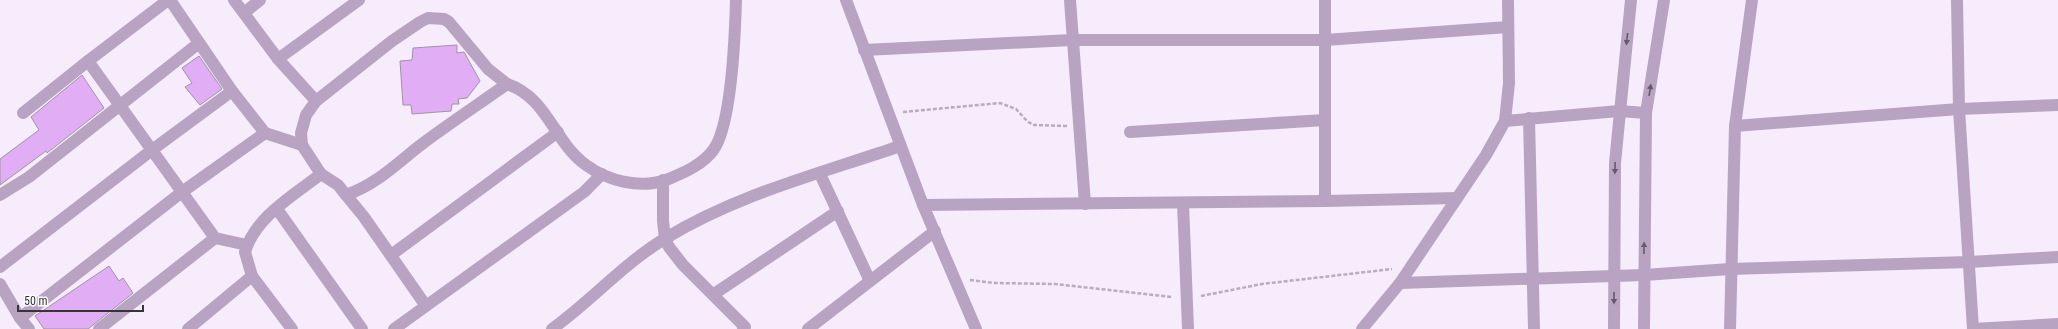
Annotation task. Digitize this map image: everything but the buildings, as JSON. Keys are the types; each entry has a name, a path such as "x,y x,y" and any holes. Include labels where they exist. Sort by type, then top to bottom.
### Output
{"street":[{"path":"23,113 88,61 169,0 232,91 265,133 302,145"},
{"path":"234,0 278,59 316,101"},
{"path":"244,13 260,0"},
{"path":"278,59 359,0"},
{"path":"426,306 391,255 346,195 338,185 321,174 302,145 301,132 306,115 316,101 392,41 428,18 444,19 488,69 507,84 527,93 570,149 586,165 602,174 639,185 663,180 680,174 700,163 714,149 720,136 727,113 736,0"},
{"path":"846,0 900,146 976,329"},
{"path":"1070,0 1085,204"},
{"path":"1325,0 1325,201"},
{"path":"1362,329 1400,283 1486,155 1505,121 1509,83 1508,0"},
{"path":"1614,329 1615,163 1619,112 1632,0"},
{"path":"1644,329 1646,113 1664,0"},
{"path":"1730,329 1730,268 1735,126 1752,0"},
{"path":"1957,0 1960,109 1973,329 2058,324"},
{"path":"864,50 1072,40 1325,40 1508,27"},
{"path":"0,195 29,177 199,43"},
{"path":"88,61 215,238 247,245"},
{"path":"346,195 372,184 422,145 507,84"},
{"path":"0,267 152,150 232,91"},
{"path":"1735,126 1960,109 2058,105"},
{"path":"1505,121 1619,112 1646,113"},
{"path":"1529,118 1534,329"},
{"path":"1130,132 1325,120"},
{"path":"391,255 558,132"},
{"path":"20,318 182,192 265,133"},
{"path":"560,327 633,262 665,239 687,226 737,203 900,146"},
{"path":"292,329 252,276 246,256 247,245 254,231 277,208 321,174"},
{"path":"394,329 584,192 602,174"},
{"path":"820,174 870,281"},
{"path":"663,180 662,211 665,239 683,265 714,294 745,328"},
{"path":"924,205 1183,203 1457,198"},
{"path":"1183,203 1188,329"},
{"path":"277,208 362,329"},
{"path":"714,294 838,211"},
{"path":"808,329 935,231"},
{"path":"99,329 215,238"},
{"path":"1400,283 1533,277 1644,275 1730,268 1969,262 2058,257"},
{"path":"188,329 252,276"},
{"path":"0,284 20,318 29,329"}],"path":[{"path":"888,113 1000,103 1016,109 1027,121 1033,124 1079,126"}]}
